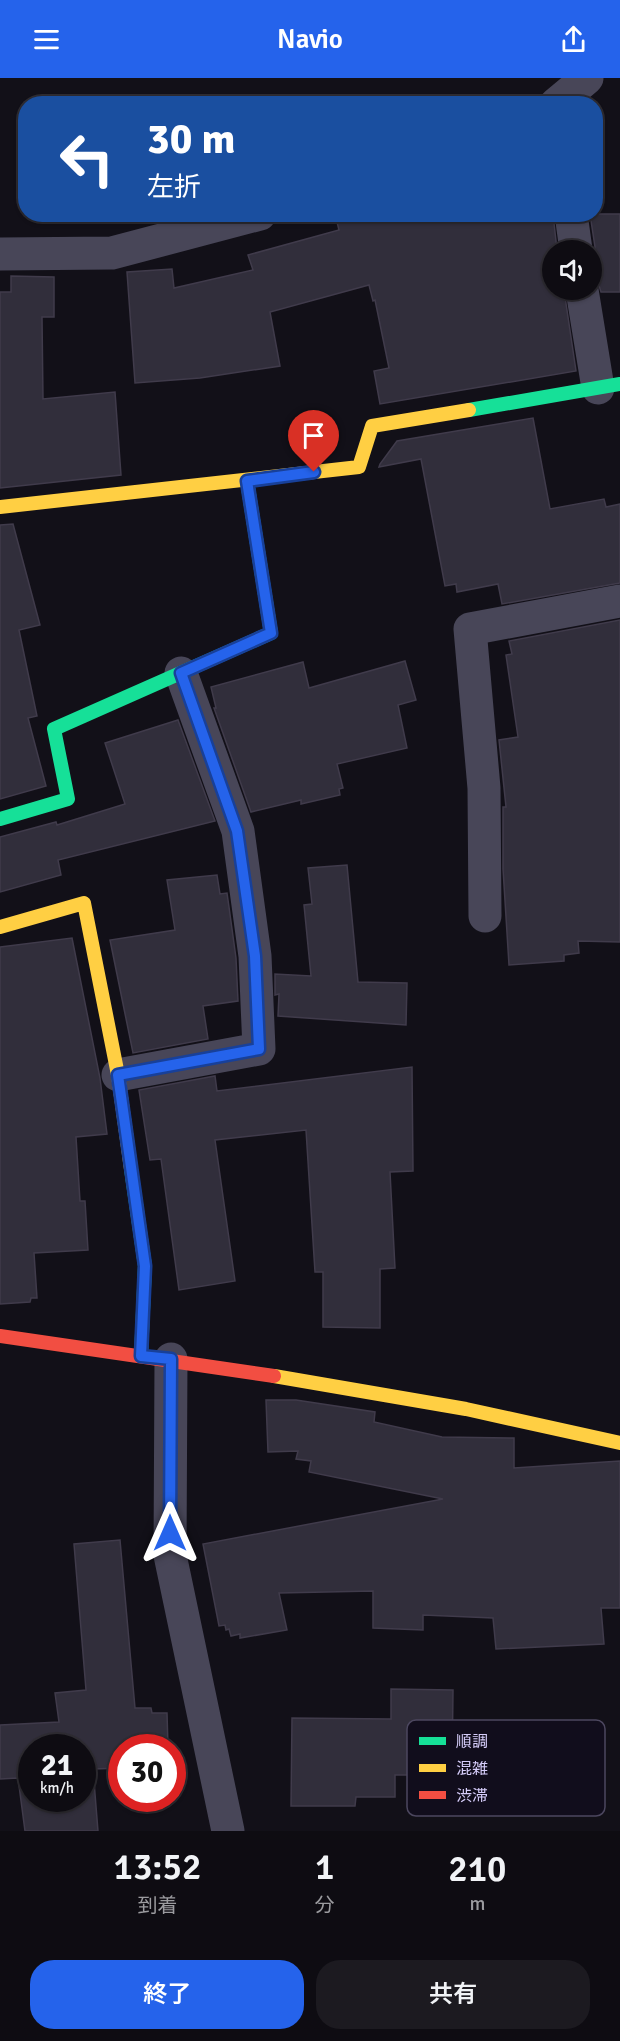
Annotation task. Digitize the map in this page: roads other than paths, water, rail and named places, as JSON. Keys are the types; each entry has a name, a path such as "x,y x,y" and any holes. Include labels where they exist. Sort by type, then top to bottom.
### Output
{"street":[{"path":"566,96 587,78"},
{"path":"0,254 112,254 230,222"},
{"path":"572,222 575,240"},
{"path":"0,507 358,467 372,426 609,386 585,300"},
{"path":"0,819 68,799 54,729 271,633 247,481"},
{"path":"484,916 484,788 470,629 620,601"},
{"path":"118,1075 259,1049 255,956 237,831 181,673"},
{"path":"0,927 84,903 118,1075 145,1266 156,1358 170,1555 228,1831"},
{"path":"0,1336 323,1383 550,1426 620,1443"}]}
